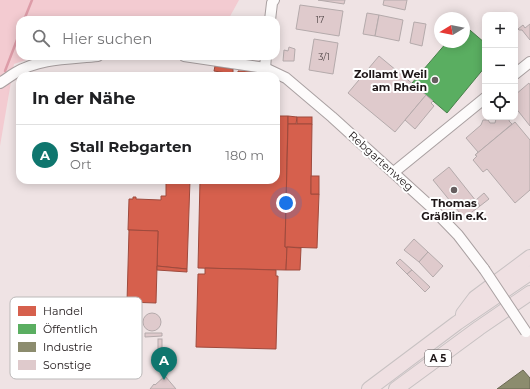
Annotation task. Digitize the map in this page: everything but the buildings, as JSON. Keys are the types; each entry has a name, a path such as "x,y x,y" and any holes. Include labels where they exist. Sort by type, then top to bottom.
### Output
{"highway":[{"path":"457,323 475,298 530,257"},
{"name":"A 5","path":"368,389 457,323 530,273"},
{"name":"A 5","path":"396,389 479,328 530,293"}],"street":[{"path":"270,16 272,3 274,0"},
{"path":"0,83 15,72 52,60"},
{"name":"Rebgartenweg","path":"211,60 265,68 273,72"},
{"path":"265,68 266,60"},
{"path":"518,72 530,62"},
{"name":"Rebgartenweg","path":"280,75 286,78 305,94 394,172 458,235 484,269 528,334"},
{"path":"394,172 482,100"}],"shaded area":[{"path":"0,0 239,0 230,16 16,16 16,60 26,60 14,64 0,146"}],"waterway":[{"path":"26,16 32,0"},
{"path":"5,71 16,42"}],"place":[{"name":"Zollamt Weil am Rhein","path":"435,80"},
{"name":"Thomas Gräßlin e.K.","path":"454,190"},
{"name":"Stall Rebgarten","path":"164,380"}]}
